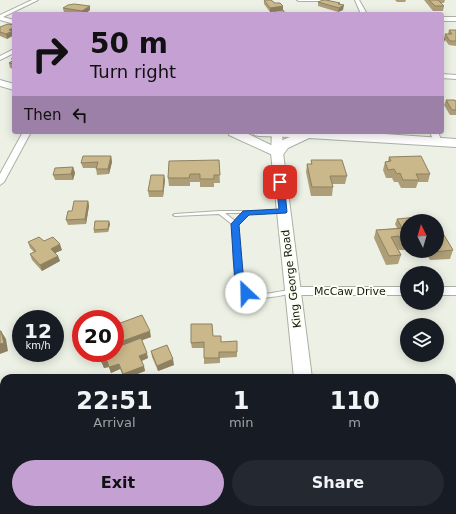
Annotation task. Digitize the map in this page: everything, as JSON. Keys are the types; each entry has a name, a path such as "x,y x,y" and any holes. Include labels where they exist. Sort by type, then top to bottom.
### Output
{"highway":[{"path":"0,83 12,86"},
{"path":"238,134 277,153 283,145 306,135"},
{"path":"292,134 436,137 456,143"},
{"path":"351,134 358,136"}],"main road":[{"name":"King George Road","path":"277,134 277,153 283,212 302,374"}],"street":[{"path":"0,18 36,0"},
{"path":"299,0 322,0"},
{"path":"357,0 363,12"},
{"path":"0,18 12,21"},
{"path":"444,19 456,19"},
{"path":"0,58 12,52"},
{"path":"444,76 456,77"},
{"path":"0,182 26,134"},
{"path":"444,291 456,290"},
{"name":"McCaw Drive","path":"292,291 400,291"}],"lane":[{"path":"175,215 220,212 283,212"},
{"path":"220,212 235,224"},
{"path":"246,212 235,224 239,284 242,290 246,293 259,295 292,291"}],"building":[{"path":"264,0 271,0 275,3 280,3 283,6 270,8"},
{"path":"323,0 344,5 339,8 318,2"},
{"path":"429,0 438,0 444,6 435,6"},
{"path":"74,4 90,6 82,11 63,8"},
{"path":"283,10 284,12 276,12 275,11"},
{"path":"8,24 12,25 12,28 9,30 12,31 6,34 0,32 0,27"},
{"path":"449,30 456,30 456,41 450,41 445,34 452,34"},
{"path":"446,100 455,100 456,110 452,110"},
{"path":"83,156 111,156 108,169 96,169 98,162 81,163"},
{"path":"421,156 430,174 416,174 419,180 403,180 400,173 397,174 394,169 388,170 385,162 391,161 389,157"},
{"path":"219,160 220,175 214,175 214,179 200,179 200,174 190,174 189,178 168,178 169,161"},
{"path":"311,160 342,160 347,176 330,176 333,187 312,187 307,164 312,164"},
{"path":"73,167 71,174 53,175 55,168"},
{"path":"151,175 164,175 163,191 148,191"},
{"path":"74,201 88,201 85,219 66,220 68,211 72,211"},
{"path":"95,221 109,221 108,229 94,230"},
{"path":"400,228 400,238 399,236 391,237 400,255 389,256 376,230"},
{"path":"444,235 453,250 444,251"},
{"path":"39,237 44,241 53,237 60,244 51,249 58,256 40,265 30,254 36,251 28,242"},
{"path":"142,315 150,331 124,341 124,322"},
{"path":"191,324 212,324 213,336 221,336 221,342 237,341 237,352 219,352 219,358 204,358 204,342 191,343"},
{"path":"0,331 4,343 0,344"},
{"path":"141,338 147,353 139,356 144,366 123,374 119,364 109,367 107,362 124,362 124,345"},
{"path":"167,345 173,359 157,366 151,351"}],"route":[{"path":"246,293 242,290 239,284 235,224 246,212 283,212 280,182"}]}
